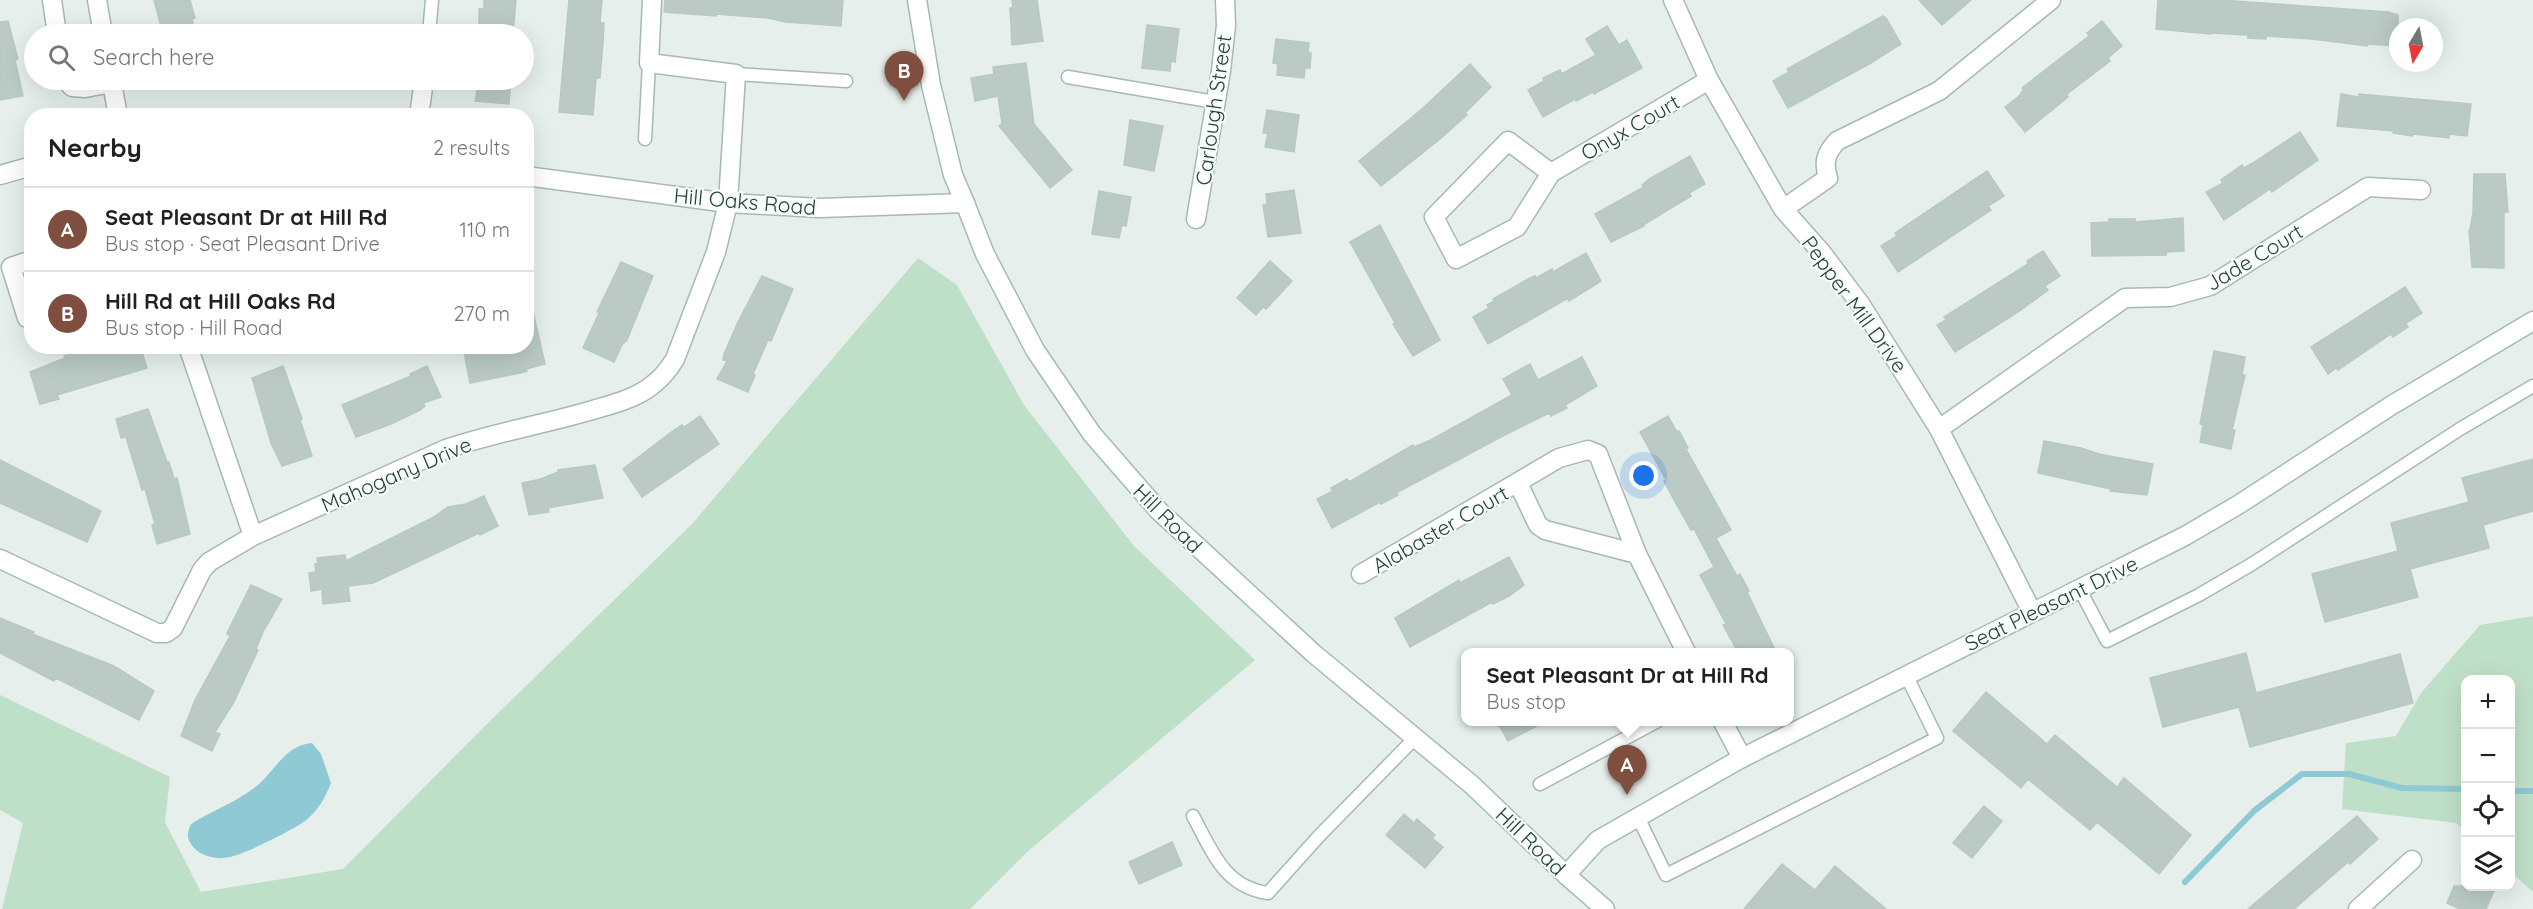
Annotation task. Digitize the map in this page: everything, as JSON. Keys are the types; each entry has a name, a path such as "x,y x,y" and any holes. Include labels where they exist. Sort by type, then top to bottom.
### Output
{"street":[{"path":"52,0 56,24"},
{"path":"97,0 101,24"},
{"path":"652,0 649,63 736,74"},
{"name":"Hill Road","path":"917,0 931,85 953,175 985,254 1035,350 1080,417 1131,482 1159,511 1313,653 1472,785 1605,909"},
{"name":"Carlough Street","path":"1196,219 1226,25 1225,0"},
{"name":"Pepper Mill Drive","path":"1673,0 1709,80 1783,209 1822,253 1861,305 1939,429 2032,612"},
{"path":"1783,209 1828,178 1824,166 1827,151 1837,141 1939,91 2051,0"},
{"name":"Mahogany Drive","path":"0,558 161,634 173,628 202,570 209,562 253,536 446,449 472,440 627,400 646,390 663,376 675,359 712,262 728,202 736,74"},
{"name":"Onyx Court","path":"1551,173 1508,141 1434,217 1456,259 1517,227 1551,173 1709,80"},
{"path":"114,90 117,108"},
{"path":"420,108 423,90"},
{"path":"0,175 24,168"},
{"name":"Hill Oaks Road","path":"534,177 728,202 820,208 964,203"},
{"name":"Jade Court","path":"1939,429 2125,298 2170,297 2210,286 2368,187 2421,190"},
{"path":"24,263 12,267 24,308"},
{"name":"Seat Pleasant Drive","path":"1566,875 1598,840 1638,817 1742,758 2151,554 2238,505 2392,405 2532,325"},
{"path":"191,354 253,536"},
{"name":"Alabaster Court","path":"1361,574 1559,458 1588,450 1598,454 1637,554 1684,648"},
{"name":"Alabaster Court","path":"1518,483 1538,525 1545,530 1637,554"},
{"path":"1725,726 1742,758"},
{"path":"2370,905 2412,860"}],"lane":[{"path":"430,24 432,0"},
{"path":"645,139 649,63"},
{"path":"736,74 846,81"},
{"path":"1068,77 1215,102"},
{"path":"2080,590 2107,641 2199,595 2252,564 2460,429 2533,386"},
{"path":"1638,817 1666,874 1937,738 1906,675"},
{"path":"1540,784 1649,726"},
{"path":"1193,816 1223,871 1251,890 1268,893 1319,836 1415,738"}],"green space":[{"path":"918,258 957,285 1024,405 1134,546 1255,660 1027,852 970,909 2,909 23,823 0,810 0,695 170,777 165,822 201,892 343,869 487,724 692,524"},
{"path":"2533,616 2533,892 2515,876 2515,675 2461,675 2461,827 2456,823 2342,809 2346,743 2396,736 2421,693 2480,625"}],"water":[{"path":"312,743 321,754 331,783 321,804 310,817 269,841 230,857 211,857 195,849 188,837 191,824 251,790 295,748"}],"building":[{"path":"154,0 190,0 195,18 192,19 193,24 160,24"},
{"path":"484,0 516,0 514,24 479,24 479,9 484,9"},
{"path":"569,0 602,0 600,23 604,23 603,42 600,78 596,78 593,115 559,112"},
{"path":"665,0 843,0 841,26 786,22 768,18 664,12"},
{"path":"1012,0 1037,0 1043,41 1012,45 1010,8 1013,8"},
{"path":"1919,0 1971,0 1942,25"},
{"path":"2158,0 2220,0 2388,12 2398,15 2398,18 2389,18 2389,45 2367,44 2367,46 2266,36 2266,39 2248,38 2248,35 2156,29"},
{"path":"1883,16 1901,44 1788,108 1773,81 1789,72 1787,69"},
{"path":"8,21 18,59 15,60 23,96 0,100 0,22"},
{"path":"2102,21 2122,46 2108,58 2110,61 2067,94 2068,97 2025,132 2005,107 2019,96 2024,89 2022,88 2089,36 2087,33"},
{"path":"1147,25 1179,29 1175,62 1171,61 1170,71 1142,68"},
{"path":"1607,26 1619,45 1627,40 1642,68 1594,94 1593,92 1576,101 1575,99 1543,117 1528,90 1544,81 1543,78 1560,70 1562,74 1596,55 1586,39"},
{"path":"1276,39 1309,43 1310,68 1305,68 1304,78 1277,75 1278,64 1273,63"},
{"path":"1026,63 1034,124 1072,170 1050,188 999,126 1002,124 998,96 975,101 971,78 994,74 993,67"},
{"path":"1470,64 1491,87 1465,113 1467,115 1381,186 1359,161 1422,109"},
{"path":"477,90 510,90 509,104 475,101"},
{"path":"2341,94 2471,104 2467,136 2449,134 2449,138 2413,134 2412,136 2393,133 2394,131 2337,126"},
{"path":"1267,110 1299,115 1294,152 1265,147 1268,133 1263,133"},
{"path":"1130,120 1163,126 1154,171 1124,165"},
{"path":"2300,132 2318,160 2272,192 2270,189 2224,220 2206,192 2223,183 2221,180 2242,165 2244,168 2253,163"},
{"path":"1690,156 1705,184 1689,193 1691,196 1644,226 1611,242 1595,214 1644,187 1642,185 1649,179"},
{"path":"1987,171 2004,196 1988,206 1991,210 1898,272 1881,246 1897,236 1895,233"},
{"path":"2474,174 2505,174 2508,212 2504,212 2504,268 2472,267 2469,230 2473,212"},
{"path":"1294,190 1301,233 1268,237 1263,205 1267,204 1266,194"},
{"path":"1099,191 1131,197 1126,226 1122,225 1119,238 1092,234"},
{"path":"2183,218 2184,251 2166,252 2166,255 2092,256 2091,223 2109,222 2109,219 2135,219 2135,222"},
{"path":"1380,225 1440,340 1413,356 1393,324 1395,323 1350,242"},
{"path":"2043,251 2060,276 2045,286 2048,290 1955,352 1937,325 1946,320 1944,317 2028,264 2027,261"},
{"path":"1586,253 1601,281 1569,301 1568,298 1488,344 1473,317 1489,308 1487,305 1494,301 1493,299 1528,279 1535,276 1536,278 1552,269 1553,272"},
{"path":"1270,261 1292,281 1266,309 1263,307 1256,315 1237,298"},
{"path":"621,262 653,276 627,340 614,362 583,348"},
{"path":"762,276 793,289 771,341 768,340 753,374 755,375 748,392 717,379 727,361 723,360 724,354"},
{"path":"2405,287 2422,313 2406,323 2408,327 2393,337 2391,334 2338,370 2336,368 2328,374 2311,347"},
{"path":"534,316 545,364 520,373 470,383 464,354 534,354"},
{"path":"2214,351 2245,357 2242,375 2245,375 2232,430 2235,430 2231,449 2200,442 2203,425 2200,424"},
{"path":"70,354 143,354 147,368 57,395 59,399 40,404 30,372 65,358 64,356"},
{"path":"1582,357 1597,386 1565,405 1567,408 1551,416 1549,413 1499,438 1396,493 1398,495 1332,528 1317,499 1333,491 1331,488 1347,479 1349,482 1413,445 1414,447 1431,440 1512,395 1503,379 1530,364 1538,380"},
{"path":"283,366 302,419 300,420 312,456 282,466 271,443 252,378"},
{"path":"427,366 441,397 423,403 425,406 420,410 391,424 356,437 342,405 411,376 410,374"},
{"path":"148,409 174,479 177,478 190,534 157,544 152,525 155,524 145,489 142,490 126,437 121,438 116,419"},
{"path":"700,416 719,444 642,497 623,469 674,430 682,425 684,427"},
{"path":"1668,416 1677,432 1679,431 1688,448 1686,449 1731,530 1716,538 1737,576 1740,574 1749,591 1747,592 1774,648 1736,648 1700,575 1714,567 1694,529 1691,530 1673,498 1640,432"},
{"path":"2044,441 2153,464 2147,495 2110,491 2111,489 2038,473"},
{"path":"2533,459 2533,511 2483,525 2489,548 2410,569 2418,597 2325,622 2312,574 2398,551 2391,523 2469,502 2462,478"},
{"path":"0,460 101,511 87,542 0,503"},
{"path":"595,465 603,498 548,508 549,512 529,515 522,483 541,479 558,470"},
{"path":"484,496 498,526 373,583 348,586 350,601 323,604 322,589 311,591 309,573 316,572 317,558 345,555 346,561 432,518 448,507 466,504"},
{"path":"1509,557 1524,585 1509,596 1493,604 1492,602 1410,647 1395,618 1459,580 1460,583"},
{"path":"251,585 282,599 263,632 256,649 258,650 234,702 215,732 220,734 212,751 181,736 195,700 230,636 227,634 229,629"},
{"path":"0,618 34,632 32,634 114,666 154,691 139,720 0,653"},
{"path":"2246,653 2256,693 2400,654 2413,703 2250,747 2239,707 2163,727 2150,678"},
{"path":"1986,692 2047,744 2055,735 2117,787 2124,778 2191,835 2159,874 2097,822 2090,830 2028,779 2021,788 1953,731"},
{"path":"1499,726 1536,726 1508,741"},
{"path":"1984,806 2002,821 1972,858 1953,843"},
{"path":"1404,814 1414,823 1417,819 1435,835 1432,838 1443,847 1425,868 1386,835"},
{"path":"2357,816 2378,839 2350,864 2348,862 2294,909 2248,909"},
{"path":"1172,842 1182,865 1139,884 1129,862"},
{"path":"1782,864 1815,890 1835,866 1886,909 1744,909"},
{"path":"2454,886 2461,886 2461,891 2494,891 2486,909 2460,909 2447,903"}],"waterway":[{"path":"2185,882 2254,811 2302,774 2349,774 2402,788 2461,789"},
{"path":"2515,791 2533,791"}],"place":[{"name":"Hill Rd at Hill Oaks Rd","path":"904,101"},
{"name":"Seat Pleasant Dr at Hill Rd","path":"1627,795"}]}
